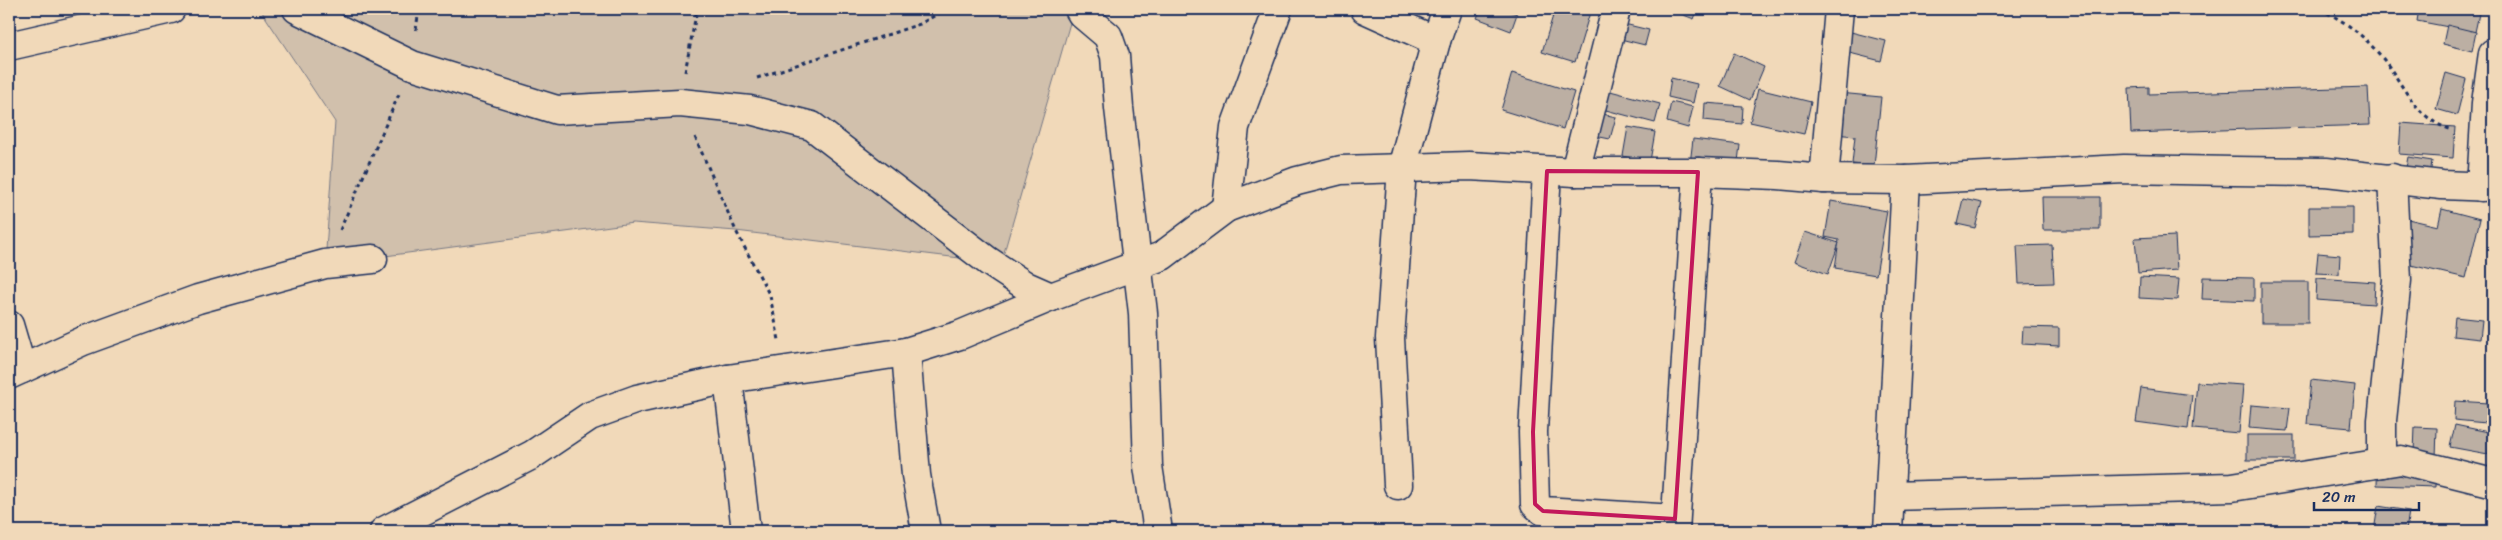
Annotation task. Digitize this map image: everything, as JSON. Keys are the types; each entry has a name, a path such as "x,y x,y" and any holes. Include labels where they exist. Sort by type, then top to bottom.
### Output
{"street":[{"path":"9,46 172,9"},
{"path":"297,9 412,65 557,110 680,103 750,110 812,126 988,261 1026,286 1050,297"},
{"path":"1080,9 1082,14 1108,36 1115,56 1143,313 1148,466 1158,531"},
{"path":"1226,208 1235,127 1278,9"},
{"path":"1365,9 1436,41"},
{"path":"1398,485 1390,338 1402,168 1436,41 1447,9"},
{"path":"1575,172 1616,9"},
{"path":"1824,179 1839,9"},
{"path":"384,531 532,455 590,416 637,399 728,379 906,352 960,335 1050,297 1137,267 1162,256 1226,208 1297,181 1341,170 1470,166 1575,172 1698,172 1824,179 1906,180 2124,169 2326,172 2487,187 2483,138 2493,54"},
{"path":"1547,171 1533,432 1535,504 1543,511 1675,525 1698,172"},
{"path":"2382,463 2382,420 2397,280 2392,178"},
{"path":"1888,531 1906,180"},
{"path":"9,325 15,372 83,342 198,299 325,264 373,259"},
{"path":"906,352 916,475 926,531"},
{"path":"728,379 746,531"},
{"path":"1890,496 2232,487 2401,460 2493,483"}],"path":[{"path":"325,264 412,65 418,9"},
{"path":"697,9 680,103 736,231 770,296 785,370"},
{"path":"754,79 920,24 946,9"},
{"path":"2320,9 2349,24 2380,56 2420,112 2438,126 2483,138"}],"highlighted area":[{"path":"1547,171 1698,172 1675,519 1543,511 1535,504 1533,432"}],"shaded area":[{"path":"260,9 1074,9 1001,263 736,231 633,223 325,264 335,122"}],"building":[{"path":"1481,9 1503,9 1517,14 1511,31 1477,18"},
{"path":"1555,9 1591,9 1575,62 1542,52"},
{"path":"1668,9 1698,9 1694,19"},
{"path":"2419,9 2480,9 2475,32 2417,21"},
{"path":"1616,22 1649,30 1645,45 1612,37"},
{"path":"2447,25 2476,32 2472,51 2443,44"},
{"path":"1847,31 1886,41 1881,61 1842,51"},
{"path":"1734,53 1764,67 1750,100 1720,86"},
{"path":"1512,73 1574,92 1563,129 1501,110"},
{"path":"2446,73 2466,79 2457,115 2436,109"},
{"path":"1671,78 1697,84 1693,103 1668,97"},
{"path":"1591,86 1660,104 1655,123 1587,105"},
{"path":"2149,87 2149,94 2368,87 2370,125 2131,133 2129,88"},
{"path":"1758,89 1811,102 1804,134 1750,122"},
{"path":"1829,92 1881,97 1874,166 1852,164 1855,136 1825,133"},
{"path":"1671,102 1693,107 1688,128 1667,122"},
{"path":"1705,103 1743,106 1742,124 1704,120"},
{"path":"1585,110 1616,117 1610,139 1580,133"},
{"path":"2401,123 2455,127 2453,158 2399,154"},
{"path":"1628,127 1655,132 1650,161 1623,156"},
{"path":"1693,139 1740,145 1737,170 1690,164"},
{"path":"2408,157 2432,161 2429,183 2404,178"},
{"path":"2042,197 2100,197 2100,230 2043,230"},
{"path":"1963,199 1982,203 1975,228 1957,224"},
{"path":"1831,201 1887,211 1876,275 1835,268 1839,240 1825,237"},
{"path":"2309,207 2353,207 2353,234 2309,235"},
{"path":"2442,209 2480,219 2466,278 2398,262 2408,219 2438,226"},
{"path":"1805,232 1839,243 1828,274 1794,262"},
{"path":"2175,236 2177,270 2138,273 2135,238"},
{"path":"2492,239 2493,239 2493,276"},
{"path":"2052,245 2054,283 2019,284 2017,246"},
{"path":"2318,253 2340,255 2339,274 2316,273"},
{"path":"2140,277 2179,279 2177,300 2139,298"},
{"path":"2203,277 2254,278 2254,301 2202,299"},
{"path":"2317,278 2375,282 2374,304 2316,300"},
{"path":"2261,282 2308,282 2308,323 2261,323"},
{"path":"2455,317 2482,320 2480,339 2453,336"},
{"path":"2023,327 2059,328 2059,346 2022,344"},
{"path":"2311,380 2355,385 2351,428 2307,424"},
{"path":"2197,382 2243,385 2239,433 2193,429"},
{"path":"2141,388 2192,395 2188,429 2136,422"},
{"path":"2455,401 2488,403 2486,423 2454,420"},
{"path":"2251,405 2290,408 2287,431 2249,428"},
{"path":"2455,425 2493,433 2488,454 2450,447"},
{"path":"2415,427 2437,428 2435,487 2377,485 2378,450 2414,452"},
{"path":"2247,435 2294,435 2294,460 2247,460"},
{"path":"2378,506 2409,511 2406,531 2374,531"}]}
